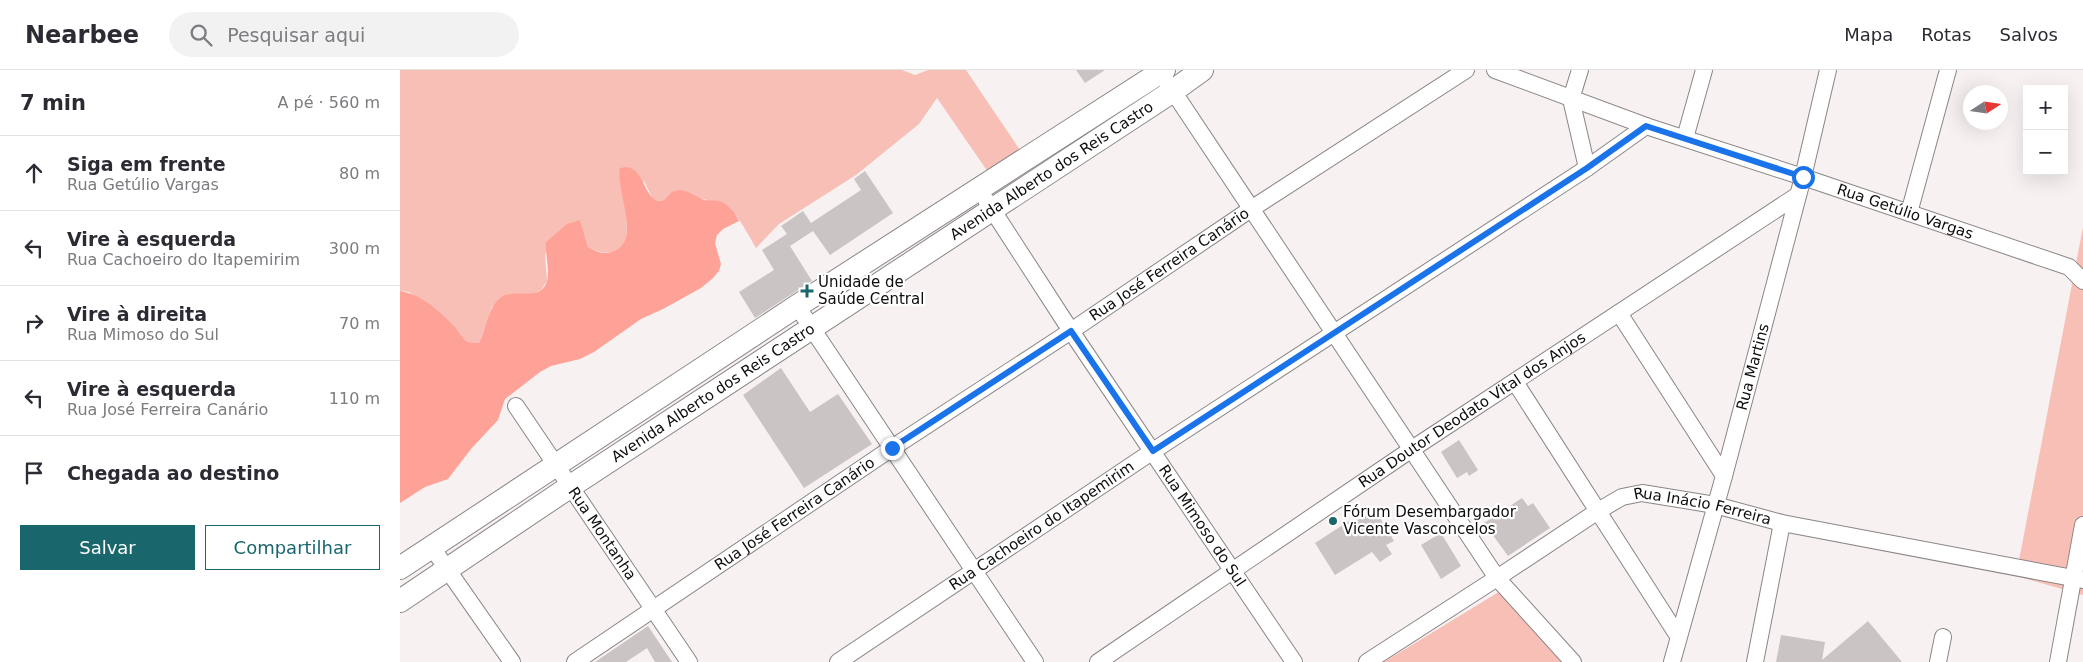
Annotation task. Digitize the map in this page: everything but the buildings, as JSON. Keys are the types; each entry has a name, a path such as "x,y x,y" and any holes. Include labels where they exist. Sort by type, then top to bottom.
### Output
{"main road":[{"name":"Avenida Alberto dos Reis Castro","path":"400,601 991,209 1174,91 1202,70"},
{"name":"Avenida Alberto dos Reis Castro","path":"400,568 797,306 1162,71"}],"street":[{"name":"Rua José Ferreira Canário","path":"575,662 1251,209 1466,70"},
{"name":"Rua Getúlio Vargas","path":"1495,70 1646,126 2068,267 2083,281"},
{"path":"1580,70 1571,99 1587,168"},
{"path":"1685,138 1704,70"},
{"name":"Rua Martins","path":"1672,662 1714,505 1724,476 1803,177 1828,70"},
{"path":"1909,213 1948,70"},
{"path":"1162,71 1251,209 1497,578 1573,662"},
{"name":"Rua Cachoeiro do Itapemirim","path":"838,662 1153,451 1587,168 1646,126"},
{"name":"Rua Mimoso do Sul","path":"978,189 1071,331 1294,662"},
{"name":"Rua Doutor Deodato Vital dos Anjos","path":"1098,662 1412,449 1798,195"},
{"path":"797,306 1035,662"},
{"path":"1619,313 1724,476"},
{"path":"1515,382 1678,636"},
{"name":"Rua Montanha","path":"516,406 689,662"},
{"name":"Rua Inácio Ferreira","path":"1367,662 1598,511 1622,497 1642,494 1714,505 1782,523 2078,578"},
{"path":"1755,662 1782,523"},
{"path":"2058,662 2078,578 2083,525"},
{"path":"431,546 512,662"},
{"path":"1938,662 1943,637"}],"shaded area":[{"path":"400,70 902,70 915,75 928,70 966,70 1020,150 988,172 937,98 919,124 856,175 779,224 756,248 740,221 727,209 709,200 698,198 688,197 658,201 653,199 644,181 624,200 627,232 621,247 611,252 605,252 588,247 580,221 545,254 547,281 541,290 531,295 515,294 492,307 479,343 473,344 465,340 444,318 409,292 400,291"},
{"path":"627,167 637,173 649,194 658,201 664,200 672,192 680,190 704,200 719,201 726,204 733,211 739,221 723,229 717,235 715,243 721,264 719,271 701,288 641,319 594,352 580,359 551,366 540,372 505,399 498,420 471,449 448,479 425,487 400,503 400,291 416,296 437,310 455,327 465,340 479,343 490,313 500,298 512,294 533,293 544,288 548,277 546,242 567,224 580,220 588,247 597,252 614,251 622,245 626,236 627,225 619,177 620,168"},
{"path":"2083,227 2083,595 2016,576"},
{"path":"1502,590 1565,662 1384,662"}],"place":[{"name":"Unidade de Saúde Central","path":"807,291"},
{"name":"Fórum Desembargador Vicente Vasconcelos","path":"1333,521"}],"route":[{"path":"892,448 1071,331 1153,451 1587,168 1646,126 1803,177"}]}
